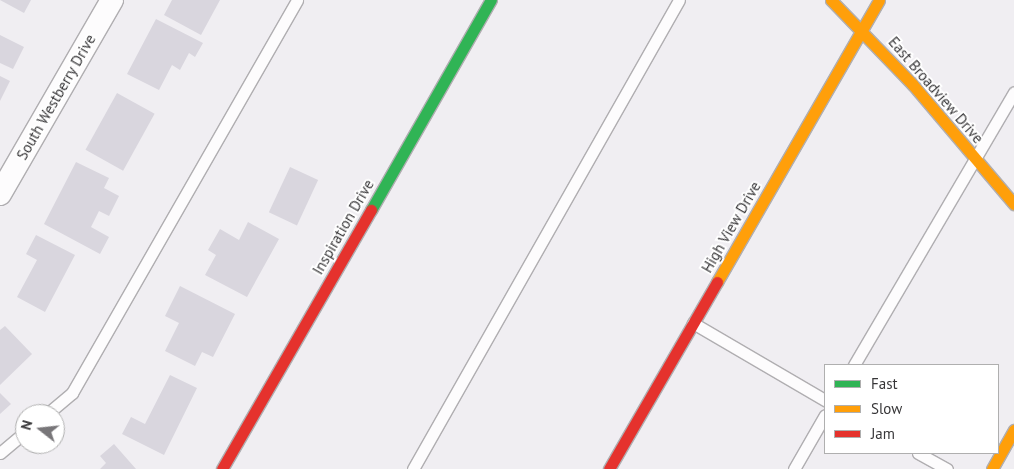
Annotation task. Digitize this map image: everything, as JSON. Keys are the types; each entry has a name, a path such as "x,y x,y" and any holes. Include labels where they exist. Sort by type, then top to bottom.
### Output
{"street":[{"name":"South Westberry Drive","path":"0,194 112,0"},
{"name":"Inspiration Drive","path":"222,469 491,0"},
{"name":"East Broadview Drive","path":"831,0 862,30 1014,204"},
{"name":"High View Drive","path":"609,469 879,0"},
{"path":"992,469 1014,430"}],"lane":[{"path":"58,404 72,393 297,0"},
{"path":"413,469 679,0"},
{"path":"855,364 1014,92"},
{"path":"693,323 824,399"},
{"path":"794,469 824,417"},
{"path":"0,453 15,440"},
{"path":"920,454 947,469"}],"building":[{"path":"0,0 31,0 24,13"},
{"path":"172,0 220,0 201,35 164,15"},
{"path":"156,19 203,43 195,57 189,53 180,70 172,65 159,90 127,74"},
{"path":"0,35 24,47 13,69 0,63"},
{"path":"0,76 10,81 0,101"},
{"path":"117,93 155,114 123,171 85,150"},
{"path":"76,162 109,178 104,188 119,196 109,216 99,211 91,227 109,237 100,254 44,224"},
{"path":"290,167 318,180 297,225 269,212"},
{"path":"248,222 279,239 247,297 205,275 216,255 208,250 220,229 239,240"},
{"path":"36,235 75,255 45,312 17,297 37,260 26,254"},
{"path":"180,286 235,314 213,357 202,352 195,366 165,351 179,323 165,316"},
{"path":"5,326 32,354 0,385 0,330"},
{"path":"170,375 197,388 164,455 122,434 131,417 145,424"},
{"path":"0,393 11,404 0,414"},
{"path":"114,444 136,469 100,469 106,463 100,456"}],"traffic: fast":[{"path":"371,210 491,0"}],"traffic: slow":[{"path":"831,0 913,85 1014,204"},
{"path":"717,282 879,0"},
{"path":"992,469 1014,430"}],"traffic: jam":[{"path":"222,469 371,210"},
{"path":"609,469 717,282"}]}
